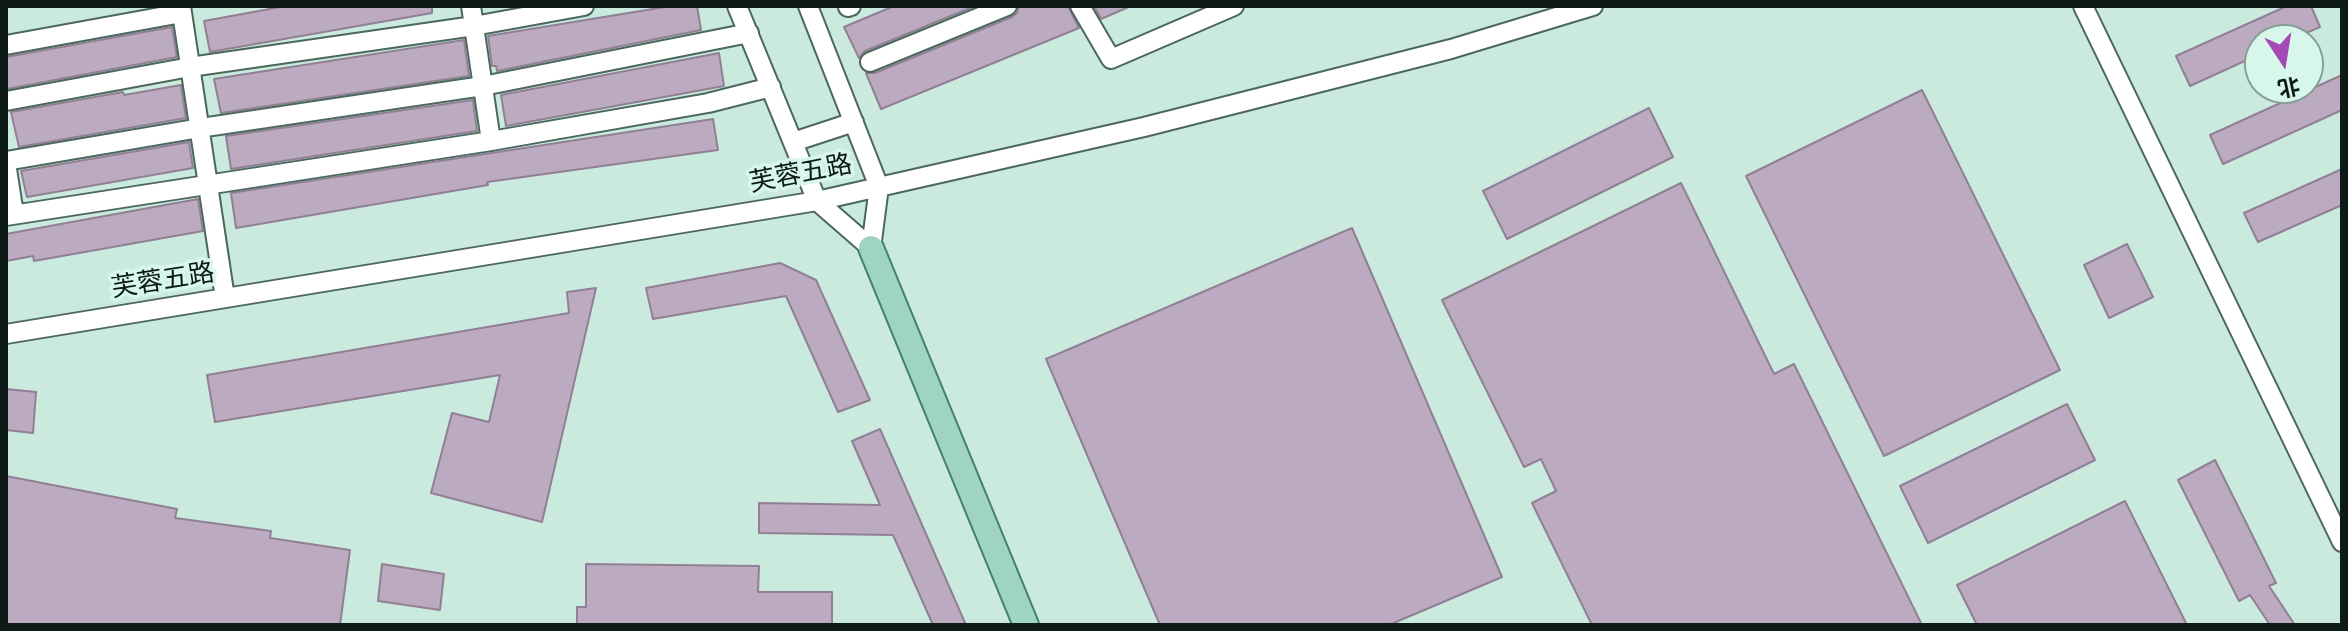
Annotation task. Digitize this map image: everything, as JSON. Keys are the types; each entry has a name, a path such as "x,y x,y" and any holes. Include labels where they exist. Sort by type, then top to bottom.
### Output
{"main road":[{"path":"871,248 1026,625"}],"street":[{"path":"471,6 491,141"},
{"path":"6,101 190,67 474,26 584,6"},
{"path":"737,6 817,201 871,248"},
{"path":"808,6 879,187 871,248"},
{"path":"870,62 1007,6"},
{"path":"1080,6 1111,59 1234,6"},
{"name":"芙蓉五路","path":"6,334 817,201 1144,127 1421,57 1593,6"},
{"path":"2083,6 2342,542"},
{"path":"6,45 181,9 225,298"},
{"path":"749,33 483,86 200,128 6,162 10,215 491,141 708,103 771,87"},
{"path":"793,142 854,122"}],"building":[{"path":"286,6 432,6 432,13 210,52 204,21"},
{"path":"671,6 697,6 701,30 497,71 496,66 492,66 488,36"},
{"path":"894,6 975,6 865,51 859,58 844,27"},
{"path":"1019,6 1068,6 1079,28 881,109 866,73 875,73 1012,17"},
{"path":"1094,6 1131,6 1101,19"},
{"path":"2287,6 2311,6 2319,24 2247,24"},
{"path":"2244,25 2244,61 2190,86 2176,56"},
{"path":"172,27 177,57 7,89 6,57"},
{"path":"464,40 469,76 221,113 214,79"},
{"path":"719,53 724,86 506,126 501,95"},
{"path":"2342,75 2342,110 2223,164 2210,135 2278,104 2324,104 2324,83"},
{"path":"181,85 186,118 19,147 11,112"},
{"path":"1922,90 2060,370 1884,456 1746,176"},
{"path":"473,100 477,131 231,169 226,136"},
{"path":"1649,108 1673,157 1507,239 1483,191"},
{"path":"713,119 718,150 487,182 488,185 236,228 231,193"},
{"path":"189,142 193,168 27,197 21,171"},
{"path":"2342,169 2342,205 2258,242 2244,213"},
{"path":"1681,183 1774,374 1794,364 1922,625 1592,625 1532,503 1556,491 1541,459 1524,467 1442,300"},
{"path":"198,199 203,231 34,261 33,256 6,261 6,234"},
{"path":"1352,228 1502,577 1389,625 1160,625 1046,359"},
{"path":"2127,244 2153,297 2109,318 2084,265"},
{"path":"780,263 816,280 870,400 838,412 786,296 653,319 646,288"},
{"path":"596,288 542,522 431,493 452,413 489,422 500,375 215,422 207,375 569,313 567,292"},
{"path":"6,389 36,392 33,433 6,430"},
{"path":"2067,404 2095,460 1928,543 1900,486"},
{"path":"880,429 966,625 933,625 893,535 759,533 759,503 880,505 852,441"},
{"path":"2215,460 2276,583 2269,586 2295,625 2270,625 2250,595 2239,601 2178,480"},
{"path":"6,476 177,509 175,518 271,531 270,538 350,550 340,625 6,625"},
{"path":"2125,501 2187,625 1977,625 1957,585"},
{"path":"382,564 444,574 440,610 378,601"},
{"path":"586,564 759,566 758,592 832,592 832,625 577,625 577,607 586,607"}]}
